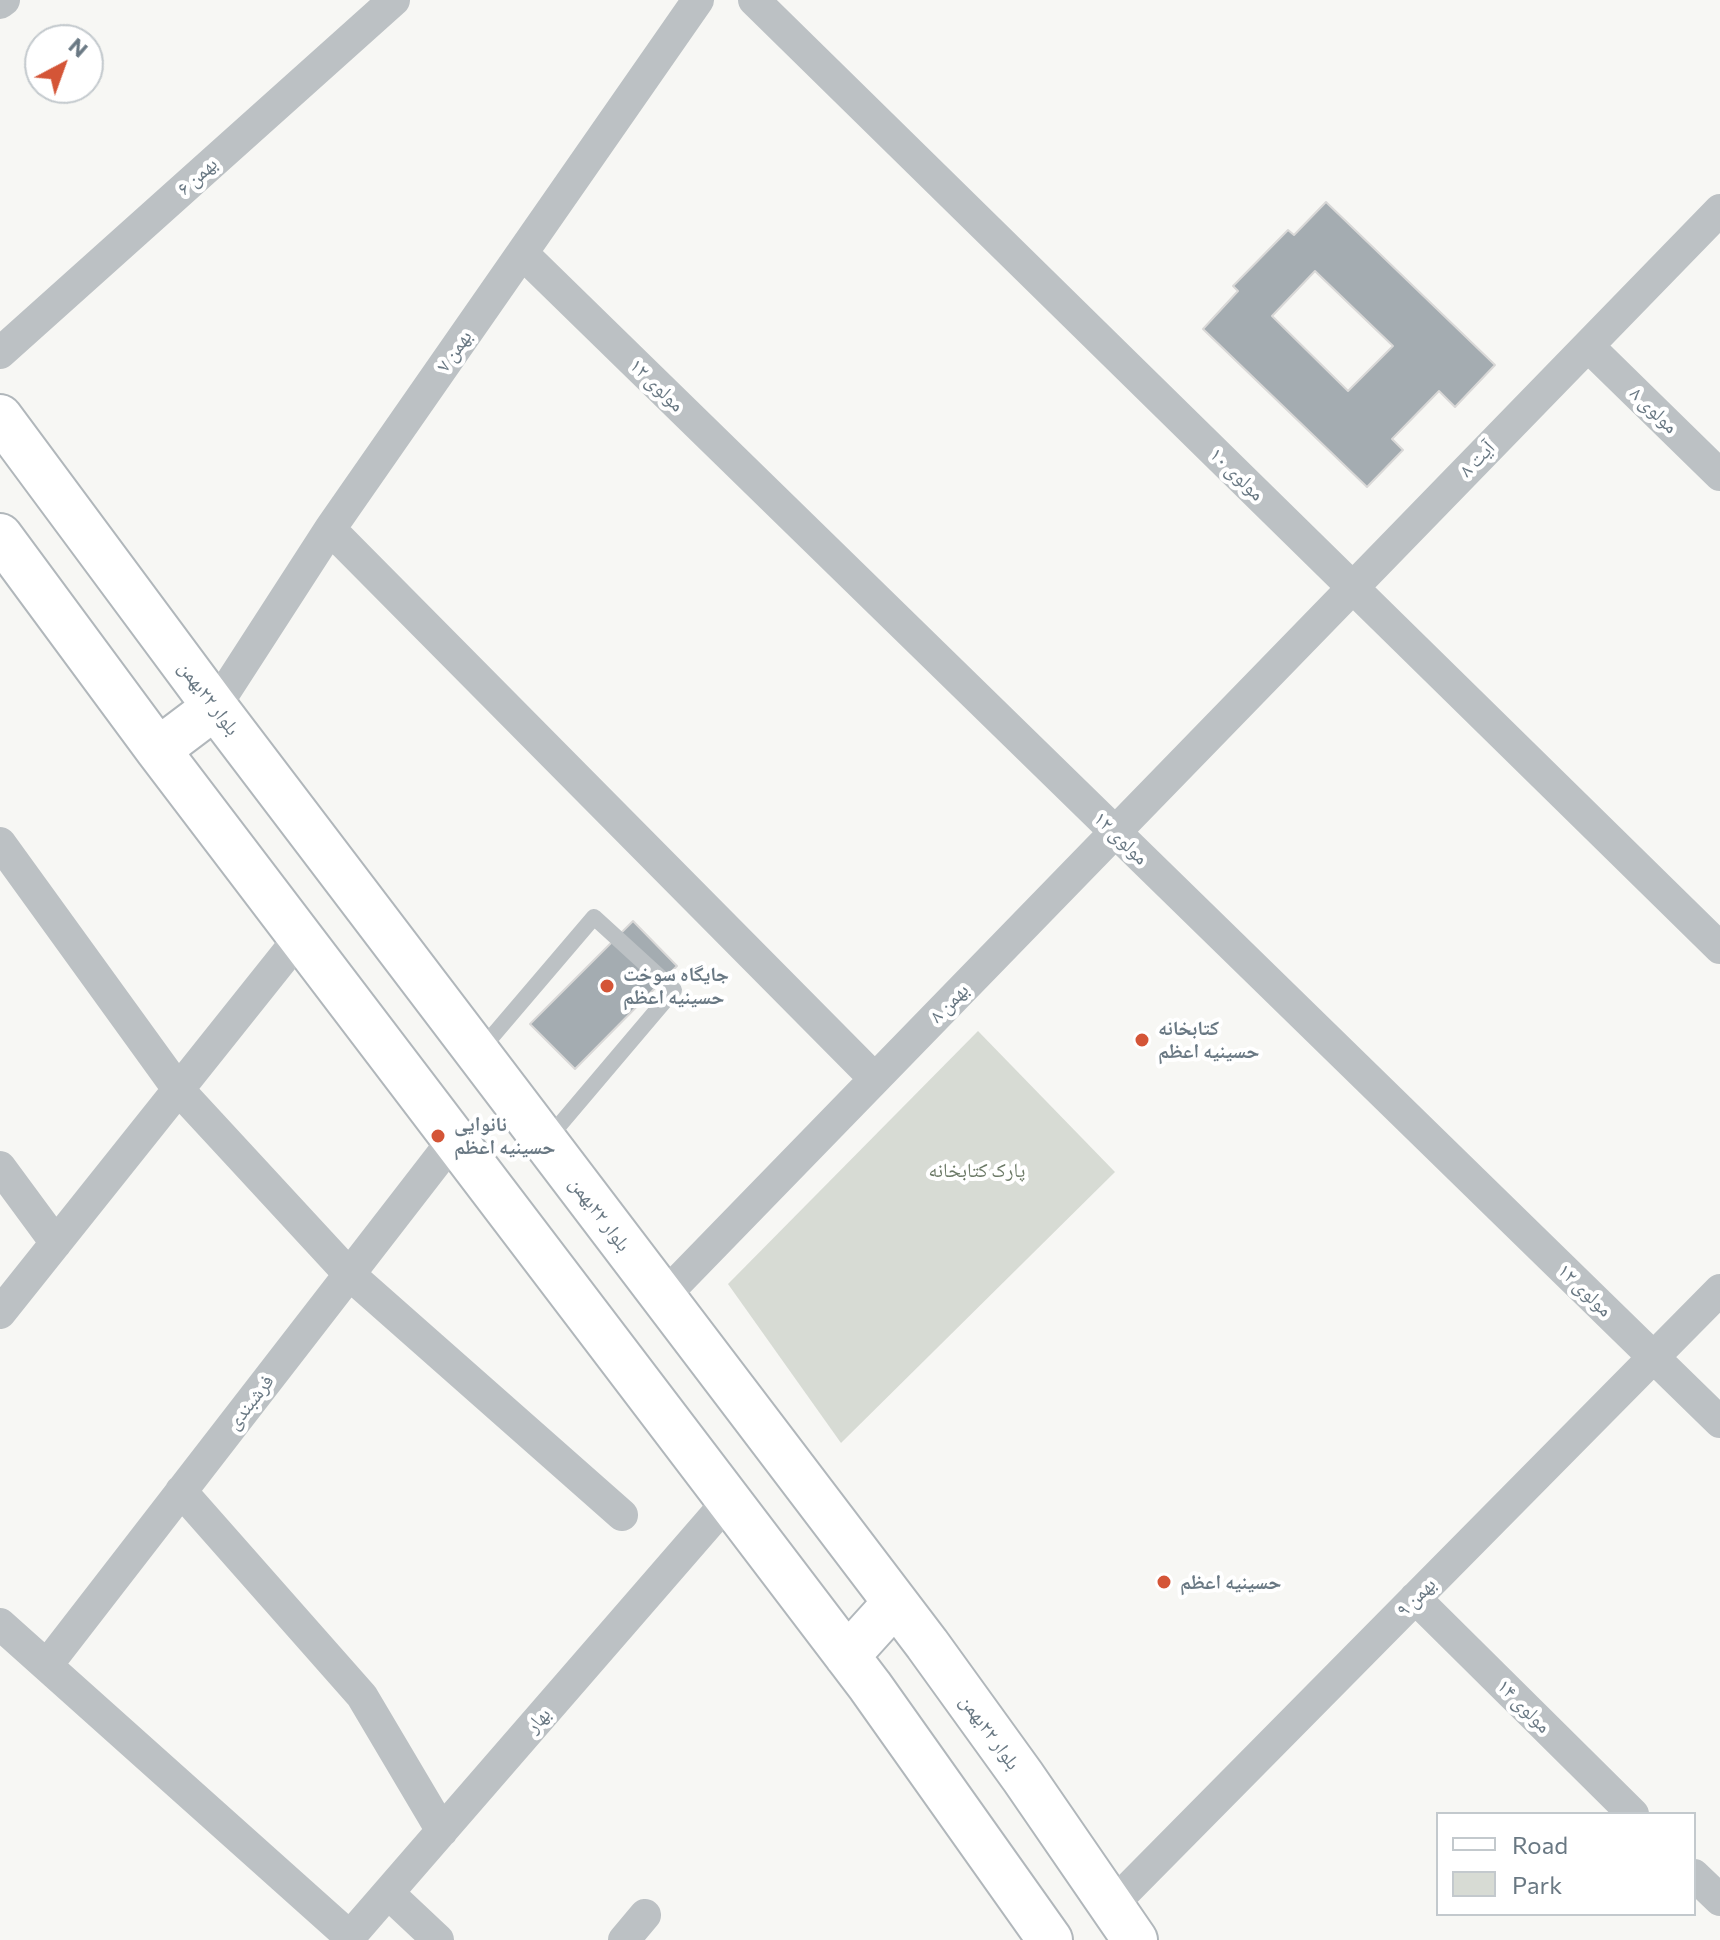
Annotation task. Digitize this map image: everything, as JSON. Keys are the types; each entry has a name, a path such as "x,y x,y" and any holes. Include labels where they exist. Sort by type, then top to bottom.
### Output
{"main road":[{"name":"بلوار ۲۲بهمن","path":"0,417 215,707 895,1603 1023,1777 1123,1922"},
{"path":"4,551 847,1656 1050,1940"},
{"path":"158,750 215,707"},
{"path":"847,1656 895,1603"}],"street":[{"name":"بهمن ۶","path":"0,353 394,0"},
{"name":"بهمن ۷","path":"215,707 330,529 698,0"},
{"name":"مولوی ۱۰","path":"754,0 1720,948"},
{"name":"آیت ۸","path":"1234,709 1720,210"},
{"name":"مولوی ۱۲","path":"522,253 1720,1422"},
{"name":"مولوی ۸","path":"1588,346 1720,475"},
{"path":"330,529 875,1079"},
{"name":"بهمن ۸","path":"663,1297 1234,709"},
{"path":"0,843 178,1089 349,1274 622,1515"},
{"path":"0,1313 300,937"},
{"name":"فرشبندی","path":"47,1665 454,1139"},
{"path":"0,1167 56,1243"},
{"name":"بهمن ۹","path":"1123,1922 1415,1598 1720,1290"},
{"path":"181,1491 362,1696 442,1831"},
{"name":"بهار","path":"348,1939 728,1501"},
{"name":"مولوی ۱۴","path":"1415,1598 1631,1812"},
{"path":"0,1624 348,1939"},
{"path":"1696,1877 1720,1900"},
{"path":"388,1893 438,1940"},
{"path":"624,1940 645,1915"}],"lane":[{"path":"478,1054 594,917 674,990 545,1142"}],"green space":[{"name":"پارک کتابخانه","path":"978,1031 1115,1172 841,1443 728,1284"}],"building":[{"path":"1326,202 1495,365 1455,407 1439,391 1392,439 1403,450 1367,487 1203,329 1238,291 1233,286 1288,230 1294,235","holes":["1315,271 1393,346 1348,391 1272,316"]},
{"path":"633,921 677,966 575,1069 530,1024"}],"place":[{"name":"جایگاه سوخت حسینیه اعظم","path":"607,986"},
{"name":"کتابخانه حسینیه اعظم","path":"1142,1040"},
{"name":"نانوایی حسینیه اعظم","path":"438,1136"},
{"name":"حسینیه اعظم","path":"1164,1582"}]}
